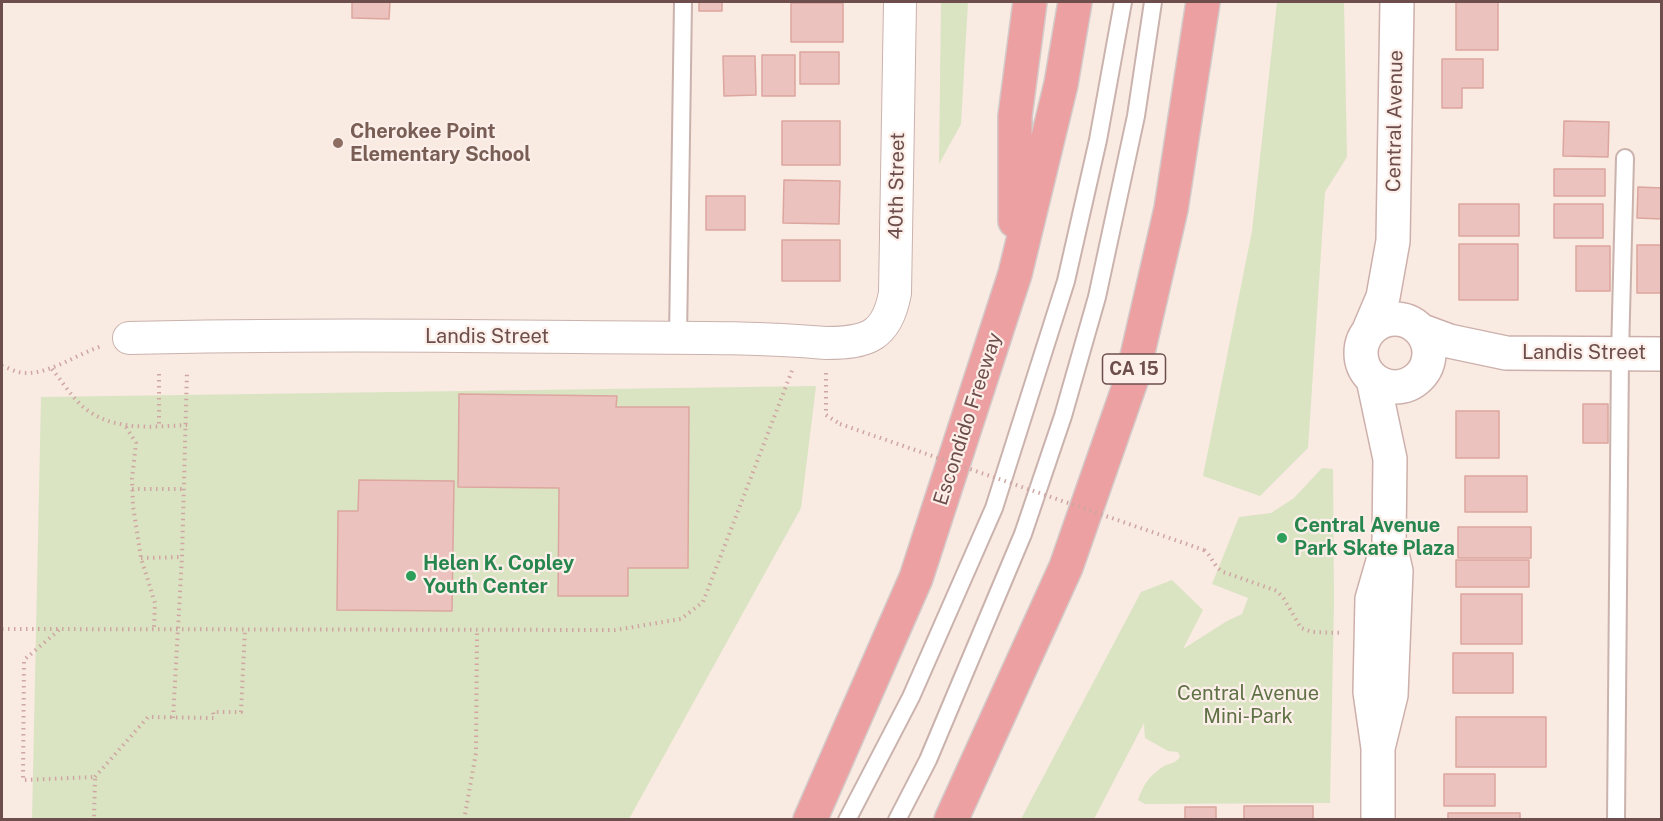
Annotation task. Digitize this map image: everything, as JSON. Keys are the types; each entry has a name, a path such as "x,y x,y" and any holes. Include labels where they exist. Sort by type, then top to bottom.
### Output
{"highway":[{"path":"1015,274 1015,116 1030,2"},
{"name":"Escondido Freeway","path":"810,819 916,578 1015,274 1061,84 1075,2"},
{"name":"CA 15","path":"951,819 1066,567 1132,378 1171,209 1203,2"}],"street":[{"name":"40th Street","path":"825,342 864,339 880,329 891,314 895,293 900,2"},
{"name":"Central Avenue","path":"1369,330 1383,297 1393,241 1397,2"},
{"name":"Central Avenue","path":"1393,241 1405,297 1419,328"},
{"path":"1378,748 1391,695 1395,634 1396,571 1389,541 1390,459 1400,414 1416,379 1427,366 1430,354 1428,342 1419,328 1405,320 1392,319 1379,322 1369,330 1363,339 1361,350 1366,371 1373,380 1390,459"},
{"name":"Landis Street","path":"1419,328 1449,341 1506,353 1662,354"},
{"name":"Landis Street","path":"129,338 462,336 825,342"},
{"name":"Landis Street","path":"1416,379 1447,366 1506,353"},
{"path":"1373,380 1392,387 1416,379"},
{"path":"1378,819 1378,748 1370,692 1372,599 1389,541"}],"lane":[{"path":"678,338 682,2"},
{"path":"847,819 911,697 994,508 1066,281 1098,140 1124,2"},
{"path":"897,819 928,760 1023,534 1063,416 1097,297 1136,116 1154,2"},
{"path":"1616,819 1624,158"}],"path":[{"path":"825,342 826,415 840,424 1204,550 1217,568 1223,572 1277,591 1301,628 1312,632 1371,633"},
{"path":"2,629 615,630 681,620 703,602 825,342"},
{"path":"2,366 24,373 52,369 82,353"},
{"path":"52,369 80,404 104,419 126,427 187,424"},
{"path":"173,718 185,489 187,371"},
{"path":"159,375 159,426"},
{"path":"126,427 135,443 132,489 141,558 155,603 154,629"},
{"path":"132,489 185,489"},
{"path":"141,558 182,557"},
{"path":"60,629 24,660 23,780 95,777"},
{"path":"93,819 95,777 148,717 214,718 213,712 242,712 245,629"},
{"path":"464,819 476,753 477,630"}],"green space":[{"path":"941,2 968,2 961,124 939,164"},
{"path":"1277,2 1344,2 1347,157 1325,192 1308,448 1260,496 1203,476 1252,231"},
{"path":"816,386 801,508 629,819 32,820 41,397"},
{"name":"Central Avenue Mini-Park","path":"1322,468 1333,469 1334,602 1330,803 1145,804 1138,800 1148,781 1159,769 1175,762 1180,757 1178,752 1168,751 1145,738 1144,723 1094,819 1021,819 1141,592 1172,580 1203,610 1183,649 1242,614 1248,598 1212,584 1239,517 1271,513 1294,498"}],"building":[{"path":"352,2 390,2 389,19 352,18"},
{"path":"699,2 722,2 722,11 699,11"},
{"path":"1456,2 1498,2 1498,50 1456,50"},
{"path":"791,3 843,3 843,42 791,42"},
{"path":"800,52 839,52 839,84 800,84"},
{"path":"762,55 795,55 795,96 762,96"},
{"path":"723,56 755,56 756,95 724,96"},
{"path":"1442,59 1483,59 1483,88 1462,88 1462,108 1442,108"},
{"path":"782,121 840,121 840,165 782,165"},
{"path":"1564,121 1609,122 1608,157 1563,156"},
{"path":"1554,169 1605,169 1605,196 1554,196"},
{"path":"784,180 840,181 839,224 783,223"},
{"path":"1638,187 1662,188 1662,219 1637,218"},
{"path":"706,196 745,196 745,230 706,230"},
{"path":"1459,204 1519,204 1519,236 1459,236"},
{"path":"1554,204 1603,204 1603,238 1554,238"},
{"path":"782,240 840,240 840,281 782,281"},
{"path":"1459,244 1518,244 1518,300 1459,300"},
{"path":"1637,245 1662,245 1662,293 1637,293"},
{"path":"1576,246 1610,246 1610,291 1576,291"},
{"path":"459,394 617,396 616,407 689,407 688,568 628,568 628,596 558,596 559,488 458,487"},
{"path":"1583,404 1608,404 1608,443 1583,443"},
{"path":"1456,411 1499,411 1499,458 1456,458"},
{"path":"1465,476 1527,476 1527,512 1465,512"},
{"path":"359,480 454,481 452,611 337,610 338,511 358,511"},
{"path":"1458,527 1531,527 1531,558 1458,558"},
{"path":"1456,560 1529,560 1529,587 1456,587"},
{"path":"1461,594 1522,594 1522,644 1461,644"},
{"path":"1453,653 1513,653 1513,693 1453,693"},
{"path":"1456,717 1546,717 1546,767 1456,767"},
{"path":"1444,774 1495,774 1495,806 1444,806"},
{"path":"1244,806 1313,806 1313,820 1244,820"},
{"path":"1185,807 1216,807 1216,820 1185,820"},
{"path":"1448,813 1520,813 1520,820 1448,820"}],"place":[{"name":"Cherokee Point Elementary School","path":"338,143"},
{"name":"Central Avenue Park Skate Plaza","path":"1282,538"},
{"name":"Helen K. Copley Youth Center","path":"411,576"}]}
